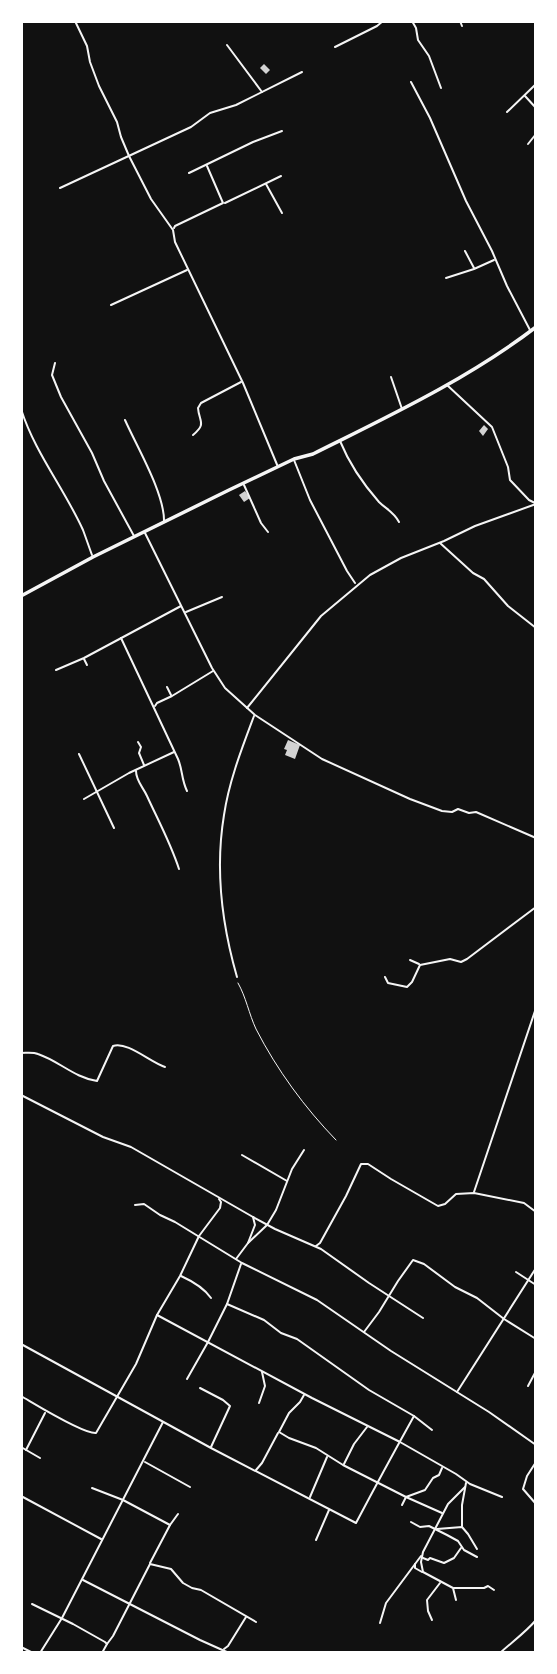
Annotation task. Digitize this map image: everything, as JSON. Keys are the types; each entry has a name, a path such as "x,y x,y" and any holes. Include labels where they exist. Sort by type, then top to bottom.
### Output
{"highway":[{"path":"21,596 93,557 294,459 313,454 402,409 447,385 536,327"}],"street":[{"path":"75,21 99,86 130,156 151,199 173,230 175,242 242,381 278,467"},
{"path":"335,47 383,21"},
{"path":"412,21 441,88"},
{"path":"460,21 462,26"},
{"path":"227,46 262,92"},
{"path":"60,188 191,127 210,113 236,105 302,72"},
{"path":"411,82 530,331"},
{"path":"507,111 536,84"},
{"path":"524,95 536,108"},
{"path":"188,173 282,131"},
{"path":"528,144 536,134"},
{"path":"206,165 223,203"},
{"path":"173,230 176,226 281,176"},
{"path":"265,183 282,213"},
{"path":"465,251 474,269"},
{"path":"446,278 495,259"},
{"path":"111,305 188,269"},
{"path":"55,363 52,375 61,397 134,537"},
{"path":"391,377 402,409"},
{"path":"193,435 202,423 198,408 201,403 242,381"},
{"path":"447,385 492,427 508,467 510,480 536,504"},
{"path":"21,409 36,445 82,528 93,557"},
{"path":"125,420 158,494 164,523"},
{"path":"340,440 366,486 399,522"},
{"path":"294,459 310,500 356,585"},
{"path":"243,484 268,532"},
{"path":"247,708 321,616 356,585 384,566 490,519 536,504"},
{"path":"145,533 213,670 225,688 255,715 322,759 411,799 442,811 452,812 458,809 469,813 476,812 536,838"},
{"path":"439,542 473,573 484,579 508,606 536,628"},
{"path":"185,612 222,597"},
{"path":"56,670 181,606"},
{"path":"121,638 183,769 181,779 187,791"},
{"path":"84,658 86,665"},
{"path":"155,707 157,703 213,670"},
{"path":"166,687 172,696"},
{"path":"237,979 221,905 223,815 237,763 255,715"},
{"path":"138,742 144,766"},
{"path":"84,799 175,751"},
{"path":"79,754 114,828"},
{"path":"136,771 179,869"},
{"path":"410,960 420,965 450,959 461,962 536,907"},
{"path":"385,977 388,983 407,987 420,965"},
{"path":"474,1193 536,1008"},
{"path":"21,1054 36,1053 95,1081 116,1044 122,1044 165,1067"},
{"path":"21,1103 23,1096 131,1147 267,1225 330,1254 423,1318"},
{"path":"236,1259 267,1225 276,1210 292,1169 304,1150"},
{"path":"242,1155 288,1181"},
{"path":"316,1246 346,1196 361,1164 368,1164 438,1206 445,1204 456,1194 474,1193 524,1203 536,1212"},
{"path":"21,1396 88,1433 94,1434 99,1430 136,1364 157,1315 199,1236 220,1208 219,1199"},
{"path":"135,1205 144,1204 242,1263 305,1293 536,1445"},
{"path":"248,1243 255,1225 253,1217"},
{"path":"363,1332 413,1260 424,1264 455,1287 477,1298 536,1339"},
{"path":"187,1378 228,1304 242,1263"},
{"path":"457,1393 536,1268"},
{"path":"516,1272 536,1285"},
{"path":"180,1276 191,1280 211,1298"},
{"path":"228,1304 264,1320 281,1333 296,1339 432,1430"},
{"path":"157,1315 400,1442 467,1482 502,1497"},
{"path":"22,1346 211,1448 356,1522 414,1416"},
{"path":"259,1403 265,1386 262,1371"},
{"path":"528,1387 536,1371"},
{"path":"200,1388 230,1406 211,1448"},
{"path":"256,1471 289,1413 304,1394"},
{"path":"26,1450 46,1412"},
{"path":"40,1653 62,1618 163,1422"},
{"path":"343,1465 367,1427"},
{"path":"278,1432 316,1448 343,1465 443,1514"},
{"path":"21,1447 40,1458"},
{"path":"309,1498 327,1456"},
{"path":"144,1461 190,1487"},
{"path":"536,1462 523,1489 536,1504"},
{"path":"402,1505 406,1497 425,1490 442,1468"},
{"path":"467,1482 462,1505 462,1527 477,1549"},
{"path":"92,1488 123,1500 170,1525"},
{"path":"380,1623 386,1603 423,1552 448,1504 465,1488"},
{"path":"21,1496 102,1539"},
{"path":"531,1498 536,1499"},
{"path":"316,1540 329,1509"},
{"path":"102,1653 178,1514"},
{"path":"411,1522 420,1527 429,1526 458,1541 464,1550 477,1557"},
{"path":"435,1529 462,1527"},
{"path":"422,1557 444,1563 454,1558 459,1548 463,1547"},
{"path":"423,1552 423,1572"},
{"path":"416,1563 415,1568 453,1588 488,1586 495,1590"},
{"path":"150,1564 171,1569 183,1583 201,1590 256,1622"},
{"path":"82,1579 229,1653"},
{"path":"432,1620 427,1600 441,1582"},
{"path":"453,1588 456,1600"},
{"path":"32,1604 107,1644"},
{"path":"223,1649 228,1646 246,1617"},
{"path":"500,1653 536,1620"},
{"path":"21,1647 33,1653"}],"path":[{"path":"237,979 254,1024 284,1076 316,1119 336,1140"}],"building":[{"path":"264,64 270,70 266,74 260,68"},
{"path":"484,425 488,429 483,436 479,431"},
{"path":"245,491 250,498 244,502 239,495"},
{"path":"288,740 300,745 295,759 285,755 287,750 284,749"}]}
